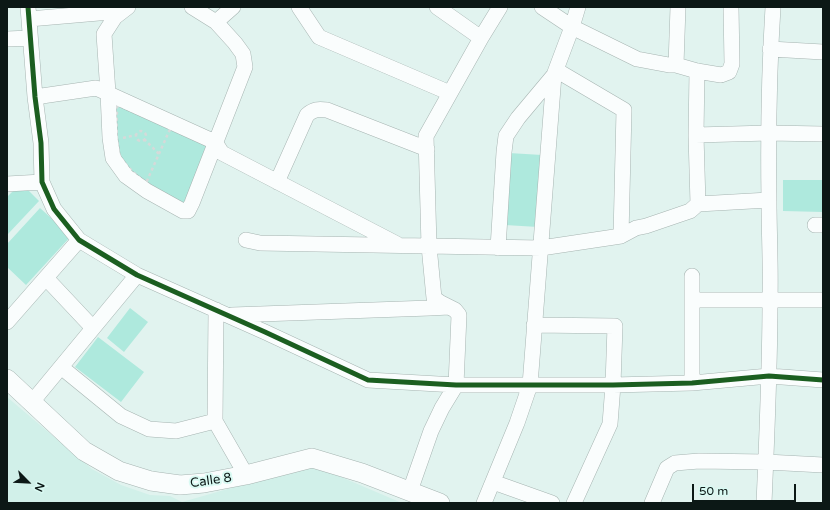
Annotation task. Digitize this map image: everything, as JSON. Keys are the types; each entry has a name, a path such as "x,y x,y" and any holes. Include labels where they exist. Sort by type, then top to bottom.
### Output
{"street":[{"path":"125,9 115,17 104,34 112,158 126,176 147,191 183,211 188,211 245,67 243,54 235,43 216,22 192,7"},
{"path":"216,22 233,7"},
{"path":"299,7 319,37 450,93"},
{"path":"437,7 482,38"},
{"path":"410,491 432,430 442,408 456,385 459,315 455,310 434,298 429,246 426,136 500,7"},
{"path":"542,7 572,27 636,59 669,66 676,65 697,71 721,75 729,72 732,64 731,7"},
{"path":"484,503 530,385 555,73 578,7"},
{"path":"676,65 678,7"},
{"path":"764,503 769,376 769,133 770,49 773,7"},
{"path":"125,9 28,13 35,97 41,143 42,182 54,209 79,240 137,275 368,380 456,385 613,385 692,383 769,376 823,380"},
{"path":"7,39 30,38"},
{"path":"770,49 823,52"},
{"path":"697,71 696,135 698,204"},
{"path":"555,73 624,110 622,236"},
{"path":"498,248 506,136 518,118 555,73"},
{"path":"35,97 96,88 216,142 222,153 400,246"},
{"path":"277,182 307,114 313,110 327,110 426,149"},
{"path":"696,135 769,133 823,134"},
{"path":"7,184 42,182"},
{"path":"246,240 260,243 540,248 622,236 636,228 690,211 698,204 769,200"},
{"path":"9,315 46,278 79,240"},
{"path":"32,402 137,275"},
{"path":"692,276 692,383"},
{"path":"46,278 93,328"},
{"path":"692,300 823,300"},
{"path":"222,313 449,307"},
{"path":"222,313 215,421 246,475"},
{"path":"534,325 615,326 610,424 574,503"},
{"path":"61,367 121,416 149,429 176,431 215,421"},
{"name":"Calle 8","path":"7,380 84,451 119,471 151,482 180,484 204,483 246,475 312,458 362,473 440,503"},
{"path":"652,503 667,468 675,463 766,462 823,465"},
{"path":"493,482 552,503"}],"path":[{"path":"118,105 171,127 146,183 136,175 121,157 117,139 118,105"},
{"path":"117,139 136,135 139,131 143,131 146,135 144,139"},
{"path":"136,135 138,140 141,141 144,139"},
{"path":"144,139 159,154"}],"shaded area":[{"path":"7,397 92,469 121,485 150,495 170,496 182,502 308,467 327,471 402,503 7,503"}],"green space":[{"path":"118,102 211,144 187,203 182,205 134,177 115,151 115,107"},
{"path":"509,153 542,155 538,227 505,225"},
{"path":"783,180 823,180 823,212 783,211"},
{"path":"21,183 39,201 8,234 7,197"},
{"path":"40,208 71,236 26,285 7,267 7,244"},
{"path":"130,308 148,322 124,352 107,338"},
{"path":"98,337 144,372 121,402 75,367"}],"cycle path":[{"path":"28,7 35,97 41,143 42,182 54,209 79,240 137,275 368,380 456,385 613,385 692,383 769,376 823,380"}]}
